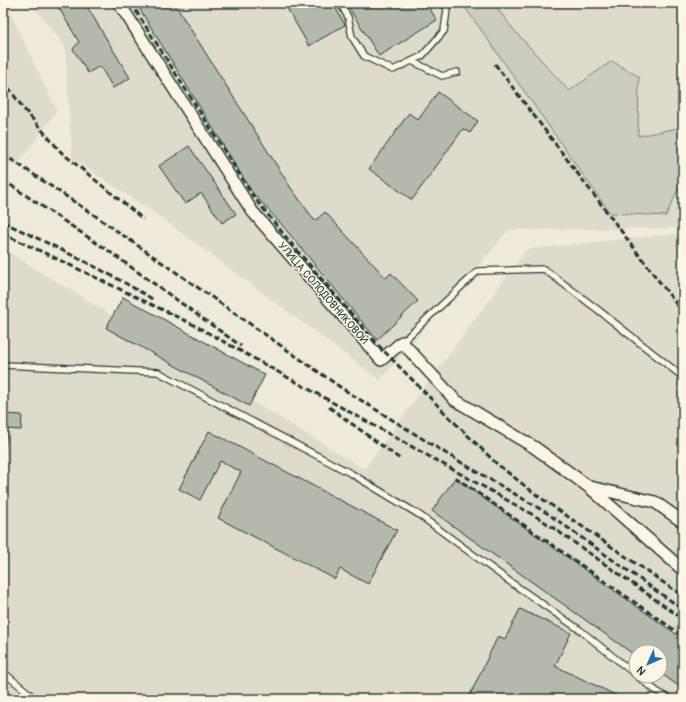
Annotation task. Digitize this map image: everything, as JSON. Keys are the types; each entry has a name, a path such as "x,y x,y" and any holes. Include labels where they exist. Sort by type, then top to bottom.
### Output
{"street":[{"name":"УЛИЦА СОЛОДОВНИКОВОЙ","path":"119,3 252,212 382,360 402,342"},
{"path":"402,342 455,400 534,447 589,487 683,570"},
{"path":"589,487 655,502 683,522"}],"lane":[{"path":"340,3 348,17 352,37 364,56 393,70 422,56 444,31 447,10 444,3"},
{"path":"412,61 442,76 457,72"},
{"path":"402,342 478,271 544,269 683,377"},
{"path":"3,365 158,372 352,474 418,514 515,585 580,630 628,669"},
{"path":"3,672 36,699"},
{"path":"647,684 670,699"}],"shaded area":[{"path":"3,3 5,3 57,111 17,165 3,162"},
{"path":"31,3 683,3 683,212 677,228 509,230 380,380 160,217 72,158 65,47"},
{"path":"462,3 493,3 514,30 569,91 612,61 639,77 638,136 683,127 683,178 666,216 610,213"},
{"path":"683,234 683,699 3,699 3,249 364,469 527,249"}],"building":[{"path":"56,3 85,3 130,78 113,88 100,66 88,73 73,49 79,42"},
{"path":"136,3 174,3 291,188 315,221 325,212 386,278 391,273 418,301 377,340 282,225 252,192"},
{"path":"284,3 333,3 345,25 309,46"},
{"path":"346,3 426,3 437,20 379,56"},
{"path":"438,92 478,121 470,133 463,129 412,200 369,169 409,113 418,120"},
{"path":"189,146 236,214 222,223 201,193 185,204 159,166"},
{"path":"123,297 265,375 249,406 106,328"},
{"path":"3,414 22,415 21,430 7,429 3,477"},
{"path":"209,431 397,530 368,584 340,569 335,579 218,518 241,472 220,461 200,500 179,489"},
{"path":"455,478 683,639 683,689 668,679 668,644 628,644 628,650 432,511"},
{"path":"520,609 571,633 555,666 624,699 468,699 498,636 505,639"}],"railway":[{"path":"131,3 253,196 290,242 379,346 497,464 538,496 683,596"},
{"path":"495,64 683,313"},
{"path":"3,80 23,108 61,152 143,219"},
{"path":"3,154 97,217 343,389 447,454 547,513 683,609"},
{"path":"3,168 7,170"},
{"path":"3,180 110,252 241,346"},
{"path":"3,222 98,268 154,300"},
{"path":"3,234 194,325 484,487 542,520 683,619"},
{"path":"329,407 400,459"},
{"path":"455,477 683,636"}]}
